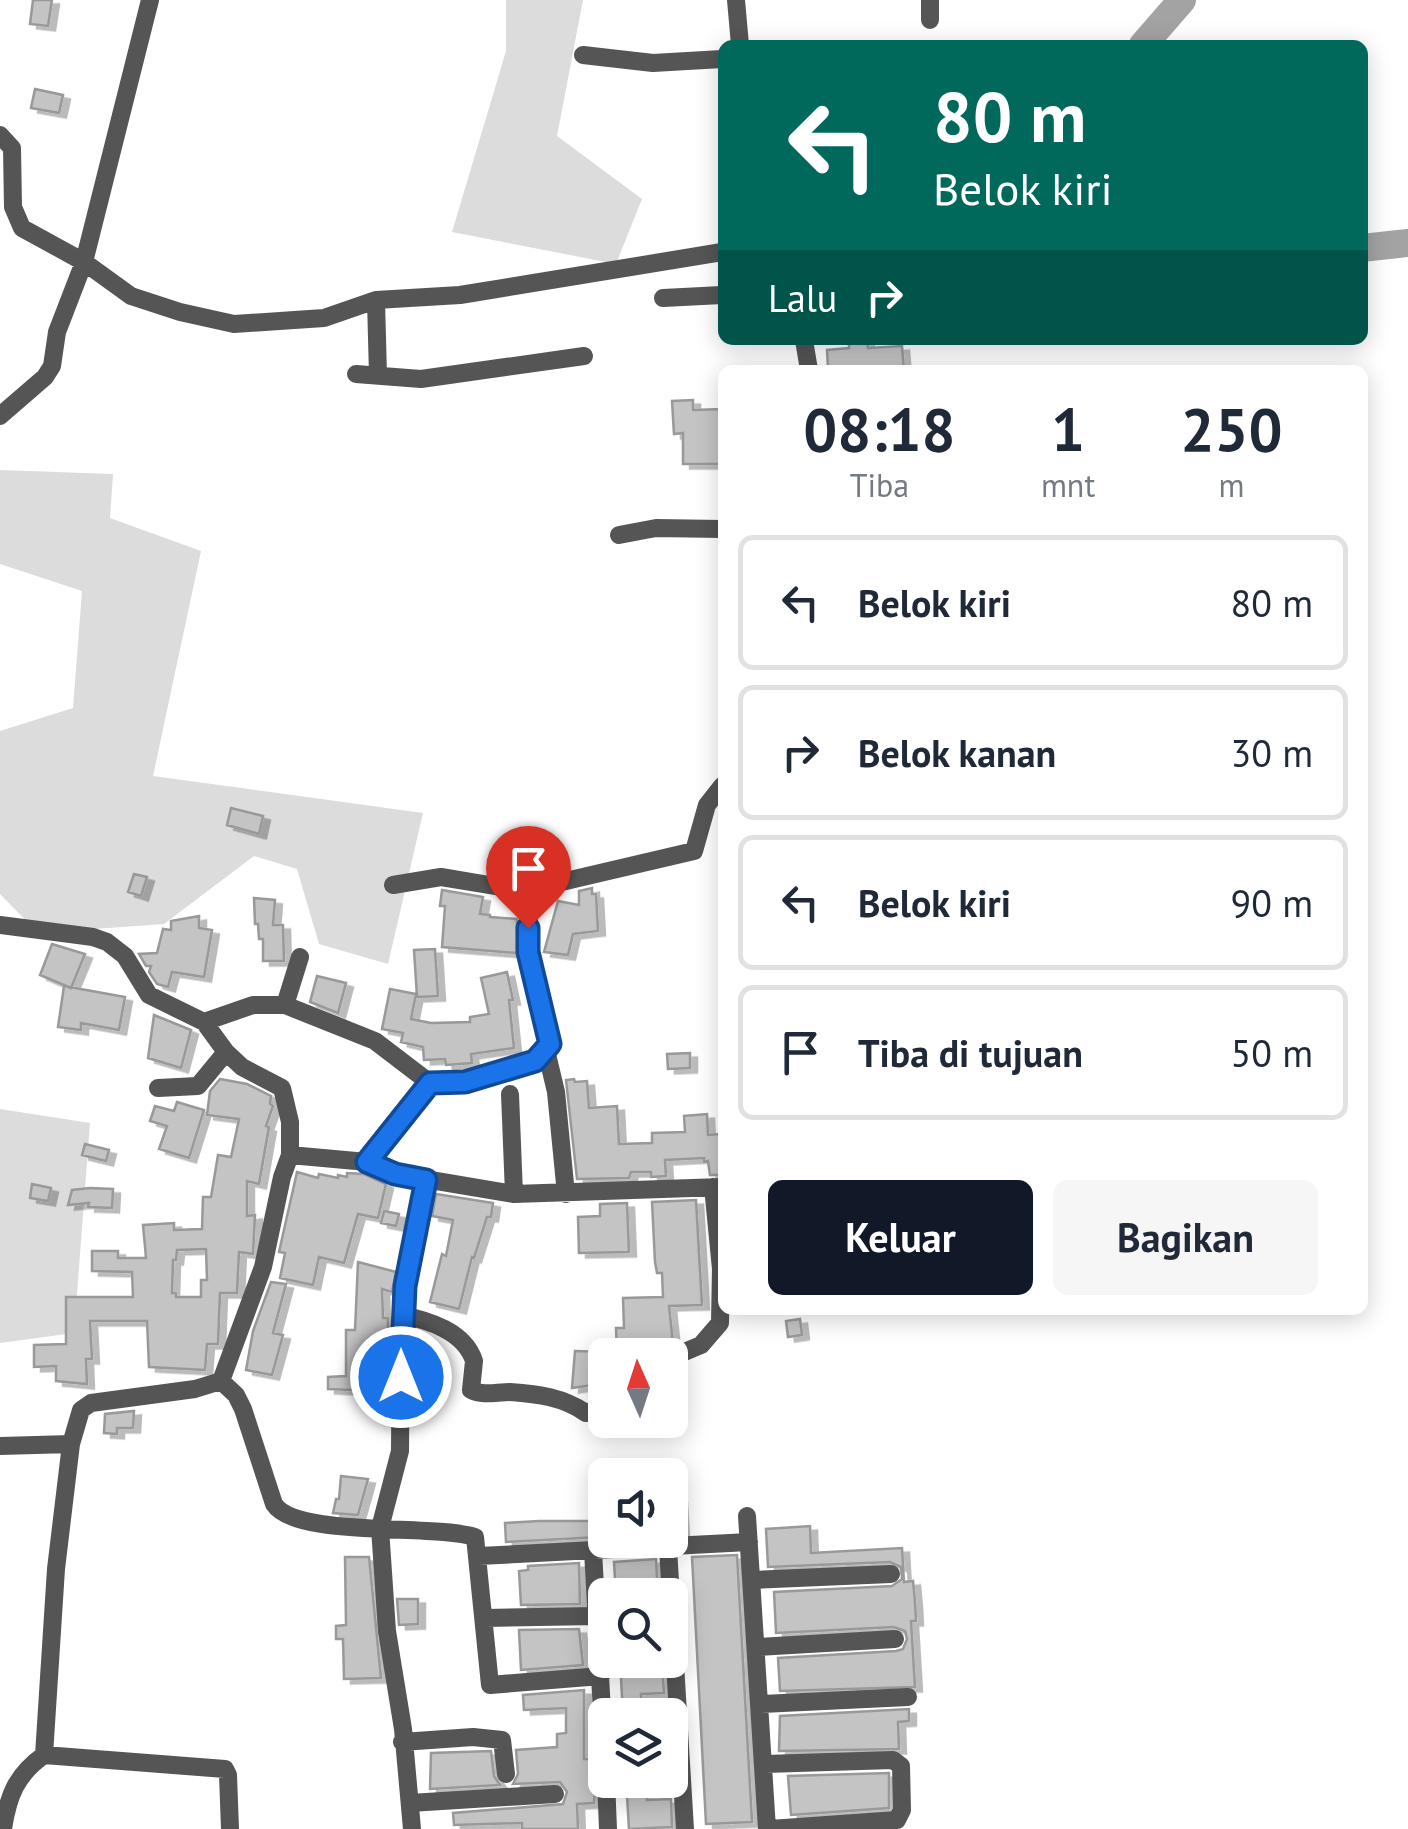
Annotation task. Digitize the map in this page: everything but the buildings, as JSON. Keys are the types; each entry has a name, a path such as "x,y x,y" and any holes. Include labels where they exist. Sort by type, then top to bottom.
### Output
{"street":[{"path":"0,416 50,372 58,332 84,262 150,0"},
{"path":"736,0 740,40"},
{"path":"930,0 930,20"},
{"path":"583,55 640,62 718,59"},
{"path":"0,135 12,148 12,207 22,228 84,262 130,296 234,324 324,318 376,300 460,294 718,253"},
{"path":"664,298 718,295"},
{"path":"376,300 378,376"},
{"path":"356,374 450,376 584,356"},
{"path":"619,535 656,528 718,530"},
{"path":"204,1022 254,1005 285,1006 375,1041 430,1083 465,1082 535,1061 550,1044 528,952 531,902 537,893 553,884 694,851 707,805 718,791"},
{"path":"393,885 442,877 537,893"},
{"path":"0,926 93,937 125,956 149,995 204,1022 242,1068 286,1094 290,1155 264,1268 222,1381 208,1387 85,1406 78,1416 56,1569 44,1756"},
{"path":"285,1006 300,957"},
{"path":"546,1050 556,1092 566,1194"},
{"path":"158,1088 196,1087 226,1052"},
{"path":"367,1162 430,1083"},
{"path":"510,1094 514,1194"},
{"path":"290,1155 367,1162 395,1174 514,1194 718,1187"},
{"path":"412,1829 387,1631 380,1528 400,1450 402,1315 426,1180"},
{"path":"402,1315 422,1318 461,1340 474,1362 470,1381 476,1394 508,1392 554,1397 588,1412"},
{"path":"688,1350 701,1344 720,1323 720,1315"},
{"path":"222,1381 243,1409 274,1504 282,1514 310,1523 472,1535 479,1556 490,1685 588,1677"},
{"path":"0,1446 71,1444"},
{"path":"747,1516 769,1829 897,1820 902,1810 901,1766 893,1760 765,1764"},
{"path":"688,1547 749,1542"},
{"path":"479,1556 588,1551"},
{"path":"669,1558 686,1829"},
{"path":"753,1580 891,1574"},
{"path":"485,1618 588,1616"},
{"path":"757,1647 895,1639"},
{"path":"761,1704 908,1697"},
{"path":"402,1742 473,1737 502,1740 506,1774"},
{"path":"3,1829 16,1780 44,1756 225,1769 230,1829"},
{"path":"410,1804 555,1794"},
{"path":"607,1798 608,1829"}],"shaded area":[{"path":"506,0 583,0 557,136 642,199 616,264 452,232 506,51"},
{"path":"0,470 113,474 110,518 201,551 153,776 423,813 388,964 319,944 297,869 254,856 164,924 38,933 0,894 0,731 73,708 82,591 0,564"},
{"path":"0,1109 90,1123 74,1333 0,1343"}],"waterway":[{"path":"1147,40 1182,0"},
{"path":"1368,247 1408,243"}],"route":[{"path":"401,1377 405,1286 426,1180 395,1174 367,1162 430,1083 465,1082 535,1061 546,1050 550,1044 528,952 528,928"}]}
